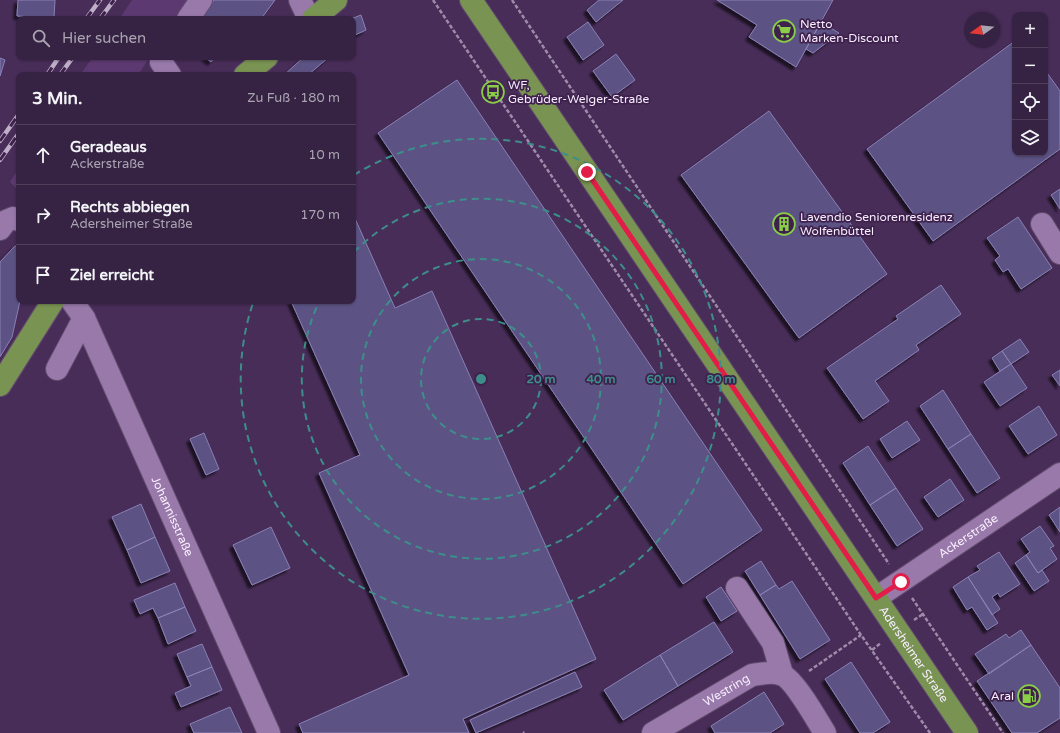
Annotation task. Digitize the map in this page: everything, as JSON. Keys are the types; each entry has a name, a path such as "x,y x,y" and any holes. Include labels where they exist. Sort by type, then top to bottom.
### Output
{"main road":[{"path":"317,16 336,0"},
{"name":"Adersheimer Straße","path":"471,0 967,733"},
{"path":"249,72 263,60"},
{"path":"0,385 51,304"}],"street":[{"path":"190,16 202,0"},
{"path":"300,0 308,16"},
{"path":"162,60 161,62 168,72"},
{"path":"0,229 6,221 13,218 16,219"},
{"path":"1042,224 1060,253"},
{"name":"Johannisstraße","path":"74,304 84,318 269,733"},
{"path":"57,369 84,318"},
{"name":"Ackerstraße","path":"876,598 1060,474"},
{"path":"737,588 773,643 787,678 825,733"},
{"name":"Westring","path":"653,733 752,676 768,672 787,678"}],"path":[{"path":"433,0 861,635 930,733"},
{"path":"512,0 901,582 1004,733"},
{"path":"787,678 861,635"}],"shaded area":[{"path":"132,0 190,0 178,16 121,16"},
{"path":"91,60 148,60 140,72 82,72"},
{"path":"16,173 16,188 10,182"}],"building":[{"path":"18,0 55,0 54,16 17,16"},
{"path":"214,0 275,0 263,16 202,16"},
{"path":"599,0 623,0 596,22 587,10"},
{"name":"Netto Marken-Discount","path":"717,0 833,0 796,67 749,37 757,25"},
{"path":"361,15 366,30 356,35 356,17"},
{"path":"588,22 604,45 583,60 567,37"},
{"path":"821,22 839,33 813,53 806,49"},
{"name":"Lavendio Seniorenresidenz Wolfenbüttel","path":"1012,43 1012,156 1048,156 1048,74 1060,91 1060,149 933,241 867,149"},
{"path":"616,54 635,80 612,97 593,71"},
{"path":"0,58 5,60 0,76"},
{"path":"301,60 326,60 312,72 287,72"},
{"path":"457,80 762,530 683,584 378,133"},
{"name":"Lavendio Seniorenresidenz Wolfenbüttel","path":"769,111 887,274 799,338 681,175"},
{"path":"1060,189 1060,209 1051,195"},
{"path":"1018,217 1052,268 1021,289 1008,269 1003,272 995,260 1000,256 987,238"},
{"path":"356,221 395,308 432,291 596,659 463,719 469,733 303,733 299,724 409,675 319,473 360,455 292,304 356,304"},
{"path":"16,246 16,304 19,304 12,337 0,357 0,262"},
{"path":"941,285 961,314 916,345 919,350 875,381 889,401 863,419 827,368 898,319 896,316"},
{"path":"1020,339 1029,352 1011,364 1002,351"},
{"path":"1002,351 1011,364 1000,371 992,358"},
{"path":"1011,364 1027,388 1000,406 984,382"},
{"path":"1060,370 1060,386 1052,375"},
{"path":"943,390 971,434 948,449 920,406"},
{"path":"1039,406 1057,435 1028,454 1009,426"},
{"path":"907,421 920,440 892,458 880,439"},
{"path":"204,433 219,469 206,475 190,439"},
{"path":"971,434 1000,478 977,493 948,449"},
{"path":"868,446 896,488 870,505 843,463"},
{"path":"950,479 964,500 938,517 924,497"},
{"path":"896,488 923,529 897,546 870,505"},
{"path":"141,504 155,537 127,550 112,517"},
{"path":"1060,507 1060,532 1049,515"},
{"path":"1040,526 1054,546 1050,548 1057,559 1038,573 1026,555 1030,552 1021,539"},
{"path":"271,527 290,568 252,585 233,545"},
{"path":"155,537 170,571 141,583 127,550"},
{"path":"999,552 1020,584 1000,597 998,593 992,597 1000,609 992,615 968,577 980,570 977,566"},
{"path":"1026,555 1038,573 1042,570 1049,581 1034,591 1015,563"},
{"path":"761,561 776,585 760,595 745,571"},
{"path":"968,577 998,623 987,630 972,607 967,610 953,587"},
{"path":"792,581 830,640 800,659 760,595 776,585 779,589"},
{"path":"175,583 185,607 158,618 153,608 140,614 134,600"},
{"path":"721,587 737,611 721,621 706,597"},
{"path":"185,607 196,631 168,644 158,618"},
{"path":"714,622 733,652 678,686 660,655"},
{"path":"1021,630 1031,645 989,674 975,654 1006,634 1009,638"},
{"path":"202,644 212,667 187,677 177,654"},
{"path":"1031,645 1060,688 1060,718 1037,733 1012,733 977,681"},
{"path":"660,655 678,686 623,720 604,690"},
{"path":"851,662 890,722 873,733 860,733 825,679"},
{"path":"212,667 222,690 181,707 175,693 191,686 187,677"},
{"path":"575,672 582,687 476,733 470,720"},
{"path":"764,692 784,724 770,733 715,733 711,726"},
{"path":"230,707 242,733 194,733 190,724"}],"railway":[{"path":"88,16 100,0"},
{"path":"102,16 114,0"},
{"path":"49,72 57,60"},
{"path":"62,72 71,60"},
{"path":"0,141 16,118"},
{"path":"0,160 16,137"}],"place":[{"name":"Netto Marken-Discount","path":"784,31"},
{"name":"WF, Gebrüder-Welger-Straße","path":"493,92"},
{"name":"Lavendio Seniorenresidenz Wolfenbüttel","path":"784,224"},
{"name":"Aral","path":"1029,696"}],"route":[{"path":"587,172 876,598 901,582"}]}
